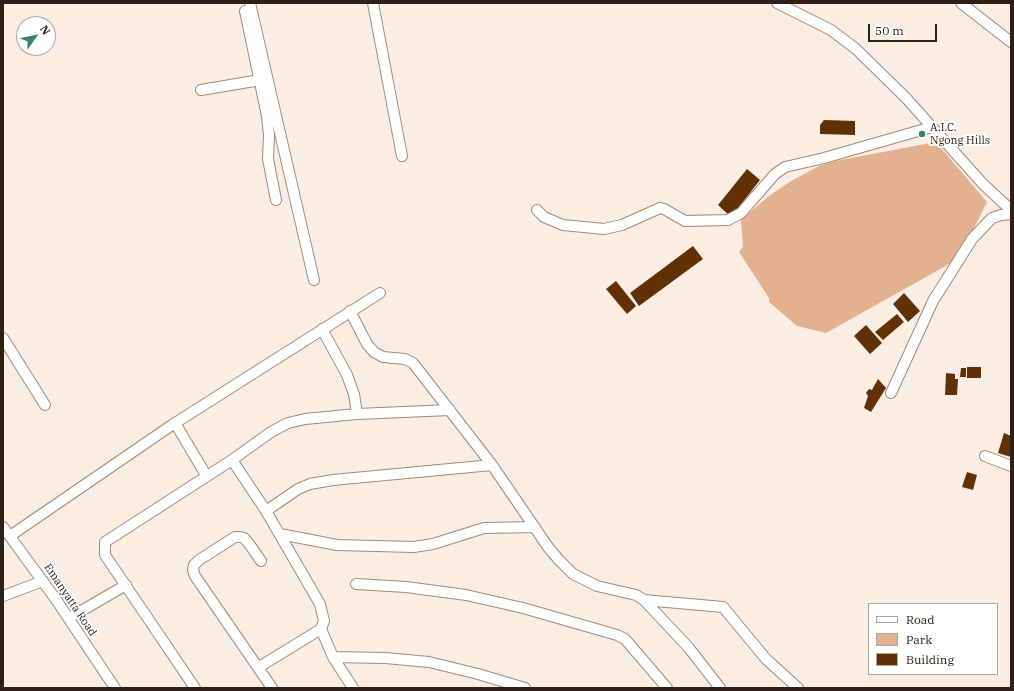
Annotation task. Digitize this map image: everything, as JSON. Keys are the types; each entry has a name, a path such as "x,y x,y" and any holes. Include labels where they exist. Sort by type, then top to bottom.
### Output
{"street":[{"path":"243,3 267,116 269,135 268,159 276,200"},
{"path":"250,3 314,280"},
{"path":"373,3 402,156"},
{"path":"777,3 831,30 856,48 906,98 983,184 1011,210"},
{"path":"961,3 1011,42"},
{"path":"201,90 260,80"},
{"path":"537,210 544,216 563,225 604,230 622,225 660,208 684,221 728,220 741,214 775,174 785,167 824,158 932,127"},
{"path":"891,393 933,301 972,239 992,218 1001,214 1011,214"},
{"path":"10,536 175,423 380,293"},
{"path":"350,311 367,344 374,352 384,357 405,359 413,364 492,465 548,547 573,574 597,586 636,595 644,600 689,648 720,688"},
{"path":"322,329 347,375 354,394 357,414"},
{"path":"3,338 45,405"},
{"path":"195,688 105,555 105,542 206,475 232,460 270,432 288,423 305,419 357,414 450,410"},
{"path":"175,423 206,475"},
{"path":"985,456 1011,466"},
{"path":"232,460 280,534 320,604 324,621 321,629 259,667"},
{"path":"266,511 310,484 333,480 492,465"},
{"name":"Emanyatta Road","path":"3,526 43,581 115,688"},
{"path":"280,534 337,545 414,547 433,544 484,528 535,527"},
{"path":"261,561 244,538 236,537 199,560 194,565 193,570 195,576 272,688"},
{"path":"3,596 43,581"},
{"path":"356,584 406,587 466,595 523,608 617,635 629,644 667,688"},
{"path":"68,618 126,585"},
{"path":"644,600 723,606 773,667 798,688"},
{"path":"321,629 333,657 353,688"},
{"path":"333,657 385,658 429,662 478,674 525,688"}],"green space":[{"path":"936,142 987,202 968,240 951,263 826,333 797,326 769,302 769,298 739,252 743,247 741,220 769,196 791,181 819,166 835,161"}],"building":[{"path":"824,120 855,121 855,135 820,134 820,125"},
{"path":"747,169 760,180 731,217 718,205"},
{"path":"693,246 703,259 639,306 630,293"},
{"path":"616,281 636,306 627,314 606,289"},
{"path":"904,293 920,311 908,322 893,304"},
{"path":"897,314 904,322 883,340 875,332"},
{"path":"866,325 882,343 870,354 854,336"},
{"path":"967,367 981,367 981,378 967,378"},
{"path":"961,368 966,368 966,377 960,377"},
{"path":"946,373 955,374 955,379 958,379 957,395 945,395"},
{"path":"878,379 886,388 871,412 864,408 868,396 866,393 869,389 872,390"},
{"path":"1004,433 1011,436 1011,457 998,453"},
{"path":"967,472 977,475 973,490 962,487"}],"place":[{"name":"A.I.C. Ngong Hills","path":"922,134"}]}
